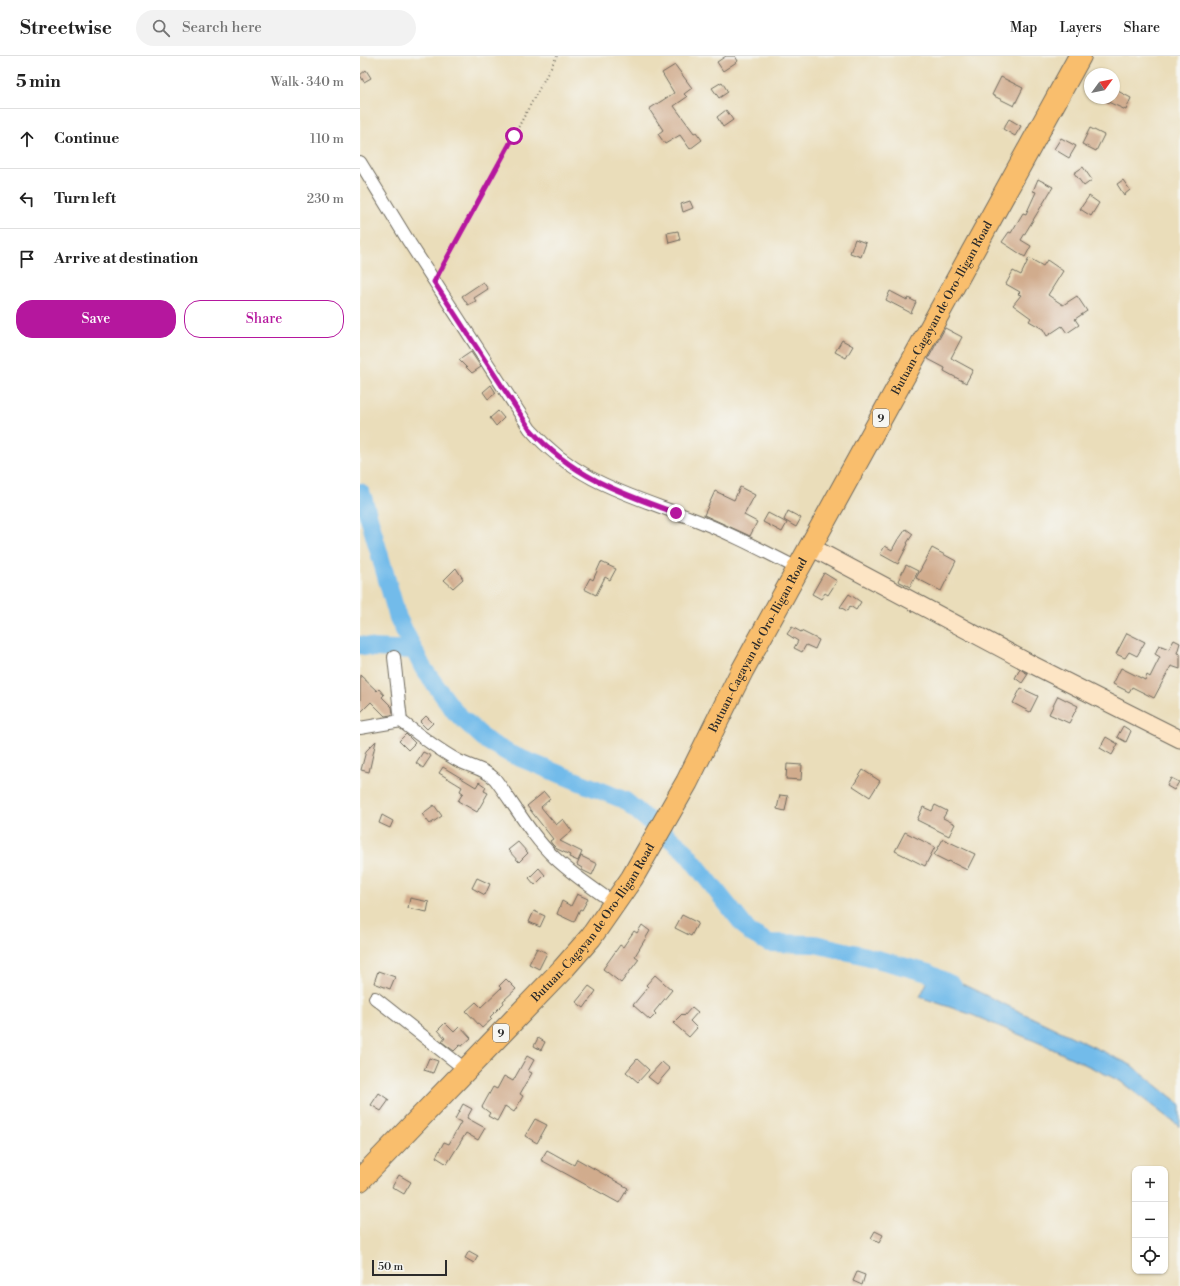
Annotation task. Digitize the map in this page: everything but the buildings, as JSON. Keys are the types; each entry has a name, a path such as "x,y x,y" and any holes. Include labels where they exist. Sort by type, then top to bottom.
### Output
{"highway":[{"name":"Butuan-Cagayan de Oro-Iligan Road","path":"360,1180 563,969 591,937 632,878 687,782 742,671 1080,56"}],"street":[{"path":"360,162 434,282 530,429 540,441 576,470 611,488 689,517 799,568"},
{"path":"810,547 1029,663 1180,739"},
{"path":"394,657 401,721 420,736 451,756 491,775 542,844 555,858 584,883 614,903"},
{"path":"360,728 401,721"},
{"path":"375,998 466,1070"}],"path":[{"path":"434,282 557,56"}],"water":[{"path":"933,970 1131,1065 1180,1104 1180,1127 1120,1081 1042,1044 970,1014 920,997"}],"waterway":[{"path":"360,492 363,497 398,618 423,668 455,712 487,741 510,754 624,800 685,851 749,932 769,943 815,944 928,973 953,985"},
{"path":"360,645 373,648 414,650"}],"route":[{"path":"514,136 434,282 443,293 530,429 540,441 576,470 595,481 639,500 676,513"}]}
